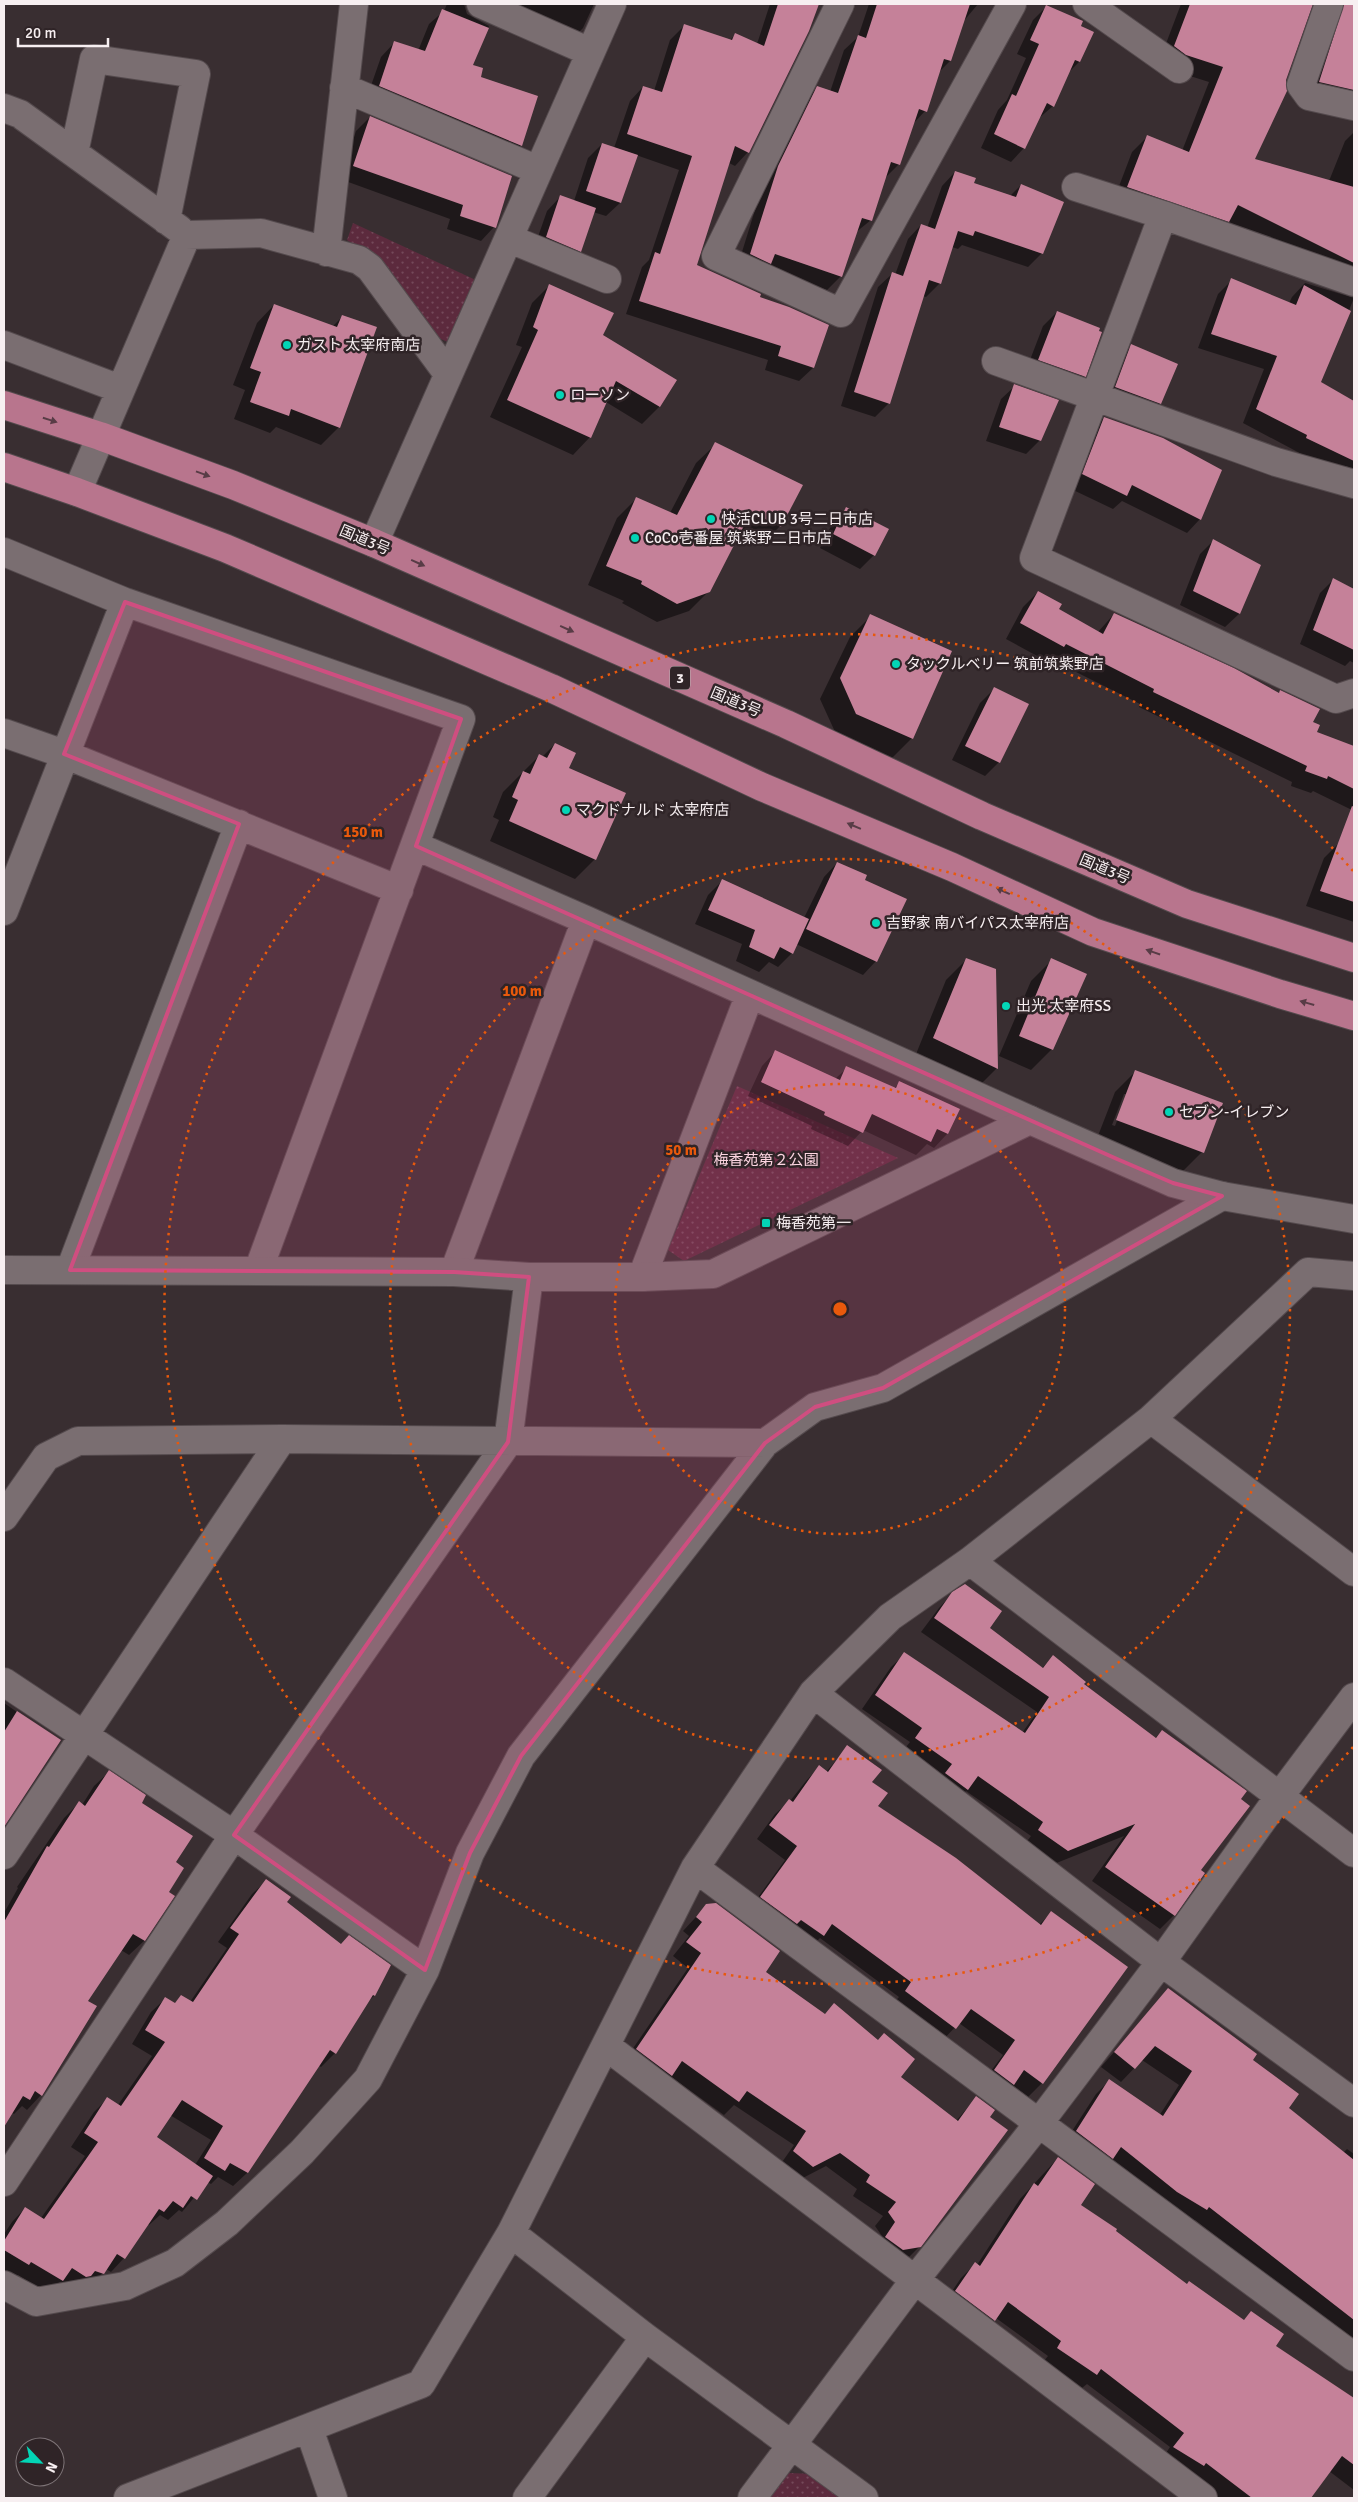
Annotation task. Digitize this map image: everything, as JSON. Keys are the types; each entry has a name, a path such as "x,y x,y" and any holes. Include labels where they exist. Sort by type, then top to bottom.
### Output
{"highway":[{"name":"国道3号","path":"4,405 100,436 233,485 374,543 786,724 982,816 1187,904 1354,958"},
{"path":"4,467 77,492 225,548 533,680 762,787 952,867 1093,932 1280,994 1354,1016"}],"street":[{"path":"326,252 354,4"},
{"path":"481,4 590,52"},
{"path":"374,543 510,239 538,170 612,4"},
{"path":"840,4 716,256 841,313 1012,4"},
{"path":"1329,4 1301,85 1309,96 1354,106"},
{"path":"1090,5 1179,68"},
{"path":"74,153 94,59 196,74 177,227 120,389 77,492"},
{"path":"344,88 538,170"},
{"path":"4,108 20,114 177,227 261,234 359,260 370,268 448,374"},
{"path":"1076,186 1354,282"},
{"path":"1163,215 1034,558 1336,700 1354,693"},
{"path":"510,239 607,279"},
{"path":"4,345 120,389"},
{"path":"996,361 1276,462 1354,484"},
{"path":"4,552 125,602 461,719 416,846 258,1271"},
{"path":"4,911 125,602"},
{"path":"4,733 64,754 399,890"},
{"path":"70,1270 239,824"},
{"path":"416,846 586,920 1173,1183 1222,1196 1354,1219"},
{"path":"454,1272 586,920"},
{"path":"642,1277 750,994"},
{"path":"4,1270 454,1272 529,1277 642,1277 713,1274 1030,1120"},
{"path":"4,2285 36,2302 125,2286 175,2263 227,2223 302,2152 368,2079 425,1970 470,1853 521,1756 765,1443 815,1407 883,1388 1222,1196"},
{"path":"128,2498 421,2384 512,2233 695,1868 813,1693 890,1618 970,1561 1152,1419 1308,1272 1354,1276"},
{"path":"4,2182 234,1835 508,1442 529,1277"},
{"path":"1152,1419 1354,1572"},
{"path":"4,1517 46,1457 78,1441 282,1439 765,1443"},
{"path":"4,1855 282,1439"},
{"path":"970,1561 1354,1853"},
{"path":"4,1682 234,1835 425,1970"},
{"path":"813,1693 1161,1962 1354,2103"},
{"path":"752,2498 914,2281 1039,2123 1161,1962 1279,1797 1354,1697"},
{"path":"695,1868 1354,2357"},
{"path":"606,2046 1202,2498"},
{"path":"512,2233 646,2337 864,2498"},
{"path":"527,2498 646,2337"},
{"path":"309,2429 333,2498"}],"highlighted area":[{"path":"125,602 461,719 416,846 1173,1183 1222,1196 883,1388 815,1407 765,1443 521,1756 470,1853 425,1970 234,1835 508,1442 529,1277 454,1272 70,1270 239,824 64,754"}],"green space":[{"path":"353,223 480,282 453,344 433,336 388,268 347,240"},
{"name":"梅香苑第２公園","path":"737,1086 898,1158 684,1261 668,1250"},
{"path":"789,2473 814,2474 846,2498 768,2498"}],"building":[{"path":"778,4 819,4 809,31 749,153 735,146 697,265 761,294 760,297 789,307 829,325 814,368 778,356 781,346 639,301 655,252 660,254 692,156 627,134 643,86 662,92 684,24 732,40 735,33 764,46"},
{"path":"877,4 970,4 951,61 944,59 927,112 919,109 900,165 891,162 872,221 862,218 842,277 775,254 771,264 750,254 778,166 817,86 838,93 858,35 866,38"},
{"path":"1190,4 1313,4 1286,80 1287,91 1255,159 1354,187 1354,263 1238,205 1229,222 1127,187 1147,135 1189,152 1223,67 1186,55 1174,46"},
{"path":"1344,4 1354,4 1354,90 1319,82"},
{"path":"1046,5 1083,21 1081,26 1094,32 1080,62 1075,60 1054,107 1047,103 1025,149 994,134 1012,94 1016,96 1039,44 1030,40"},
{"path":"442,9 489,28 473,65 483,68 481,77 538,96 522,146 379,86 394,41 425,51"},
{"path":"370,116 512,176 496,228 460,216 463,205 353,166"},
{"path":"602,143 638,155 621,203 586,191"},
{"path":"955,171 976,178 974,183 1016,197 1021,184 1064,202 1043,254 975,231 973,236 958,231 941,284 929,280 890,404 854,392 892,272 903,276 921,224 935,229"},
{"path":"560,195 596,208 581,252 546,237"},
{"path":"1231,278 1296,305 1304,285 1351,311 1321,382 1354,401 1354,461 1306,438 1307,435 1256,409 1277,356 1211,334"},
{"path":"549,284 614,313 603,335 677,380 660,407 616,381 591,438 507,400 538,330 533,327"},
{"path":"274,304 337,327 342,315 377,327 340,428 291,409 289,416 250,402 261,372 250,368"},
{"path":"1057,311 1100,328 1099,331 1102,332 1086,377 1038,360"},
{"path":"1131,344 1178,364 1161,404 1115,387"},
{"path":"1014,384 1059,400 1041,441 999,427"},
{"path":"1104,417 1163,438 1222,470 1201,520 1132,485 1127,496 1082,474"},
{"name":"快活CLUB 3号二日市店","path":"715,442 803,485 781,527 751,512 710,592 677,604 641,584 642,581 606,566 636,497 677,515"},
{"path":"846,507 889,529 875,556 833,534"},
{"path":"1213,539 1261,565 1240,614 1193,591"},
{"path":"1333,578 1354,589 1354,650 1313,630"},
{"path":"1038,591 1062,604 1059,609 1103,634 1114,613 1234,668 1279,693 1280,690 1320,709 1313,722 1320,725 1317,732 1354,746 1354,789 1328,776 1327,779 1305,771 1307,766 1153,692 1154,689 1066,644 1064,647 1020,623"},
{"name":"タックルベリー 筑前筑紫野店","path":"870,614 952,651 913,739 856,714 840,678"},
{"path":"994,687 1029,704 1000,763 965,746"},
{"name":"マクドナルド 太宰府店","path":"555,743 576,753 569,768 626,793 596,860 509,821 518,800 512,797 523,771 530,774 539,754 547,758"},
{"path":"1352,806 1354,807 1354,902 1320,891"},
{"path":"837,862 867,875 865,880 907,899 877,962 806,929"},
{"path":"722,879 809,919 793,954 780,947 774,959 749,947 755,930 708,910"},
{"path":"966,958 996,969 998,1069 933,1038"},
{"path":"1051,958 1087,974 1053,1050 1019,1036"},
{"path":"775,1050 840,1080 846,1066 896,1088 899,1081 960,1109 948,1134 937,1129 931,1142 872,1114 863,1133 824,1115 825,1112 761,1082"},
{"name":"セブン-イレブン","path":"1135,1070 1223,1103 1204,1153 1116,1120"},
{"path":"965,1584 1002,1611 990,1628 1043,1668 1053,1655 1086,1682 1084,1684 1156,1738 1162,1730 1247,1791 1241,1799 1250,1806 1201,1870 1205,1873 1175,1916 1105,1867 1135,1824 1068,1851 1038,1830 1043,1822 978,1776 968,1790 945,1773 952,1764 915,1738 922,1728 875,1695 904,1652 1025,1733 1049,1697 934,1618 952,1592"},
{"path":"17,1711 61,1740 4,1827 4,1732"},
{"path":"847,1745 882,1770 872,1782 888,1793 878,1806 956,1858 1041,1925 1051,1911 1128,1967 1043,2084 1024,2070 1014,2085 994,2070 1015,2040 971,2009 956,2029 905,1991 911,1982 832,1924 824,1936 801,1920 797,1924 760,1897 797,1846 769,1825 789,1799 793,1802 819,1765 828,1772"},
{"path":"109,1770 146,1795 142,1803 193,1836 176,1862 184,1868 169,1892 175,1896 145,1941 133,1934 88,2001 97,2006 42,2096 35,2091 30,2100 23,2096 4,2127 4,1922 47,1846 49,1847 79,1801 85,1806"},
{"path":"266,1879 291,1897 287,1902 341,1944 349,1935 391,1965 375,1996 373,1995 336,2054 330,2050 248,2173 230,2163 225,2171 204,2158 223,2126 182,2100 157,2137 213,2176 197,2200 191,2196 183,2208 173,2201 164,2212 159,2209 125,2259 117,2254 104,2274 95,2271 91,2276 86,2277 72,2268 63,2281 31,2262 29,2265 4,2250 4,2241 25,2207 44,2219 98,2142 84,2133 107,2097 121,2106 165,2042 145,2030 165,1997 175,2003 181,1995 193,2002 239,1934 230,1928"},
{"path":"716,1903 780,1951 766,1972 825,2014 834,2003 878,2040 884,2033 915,2059 901,2077 958,2121 976,2096 995,2110 990,2117 1008,2130 921,2247 903,2250 885,2237 895,2222 888,2212 896,2202 866,2182 870,2175 840,2153 813,2167 793,2151 806,2131 747,2091 739,2102 682,2061 672,2076 636,2049 701,1953 686,1942 702,1922 696,1917 706,1904"},
{"path":"1168,1988 1257,2054 1253,2060 1299,2094 1289,2108 1354,2160 1354,2320 1209,2207 1207,2210 1177,2192 1121,2147 1113,2159 1076,2131 1109,2079 1163,2116 1192,2071 1155,2046 1135,2069 1114,2052"},
{"path":"1058,2157 1095,2184 1081,2205 1117,2229 1116,2231 1187,2284 1189,2281 1244,2320 1251,2311 1284,2334 1276,2346 1354,2398 1354,2465 1342,2456 1311,2498 1252,2498 1206,2463 1204,2466 1173,2447 1184,2433 1101,2369 1097,2375 1057,2348 1061,2341 1008,2302 995,2321 955,2291 975,2262 980,2266 1034,2183 1038,2186"}],"place":[{"name":"ガスト 太宰府南店","path":"287,345"},
{"name":"ローソン","path":"560,395"},
{"name":"快活CLUB 3号二日市店","path":"711,519"},
{"name":"CoCo壱番屋 筑紫野二日市店","path":"635,538"},
{"name":"タックルベリー 筑前筑紫野店","path":"896,664"},
{"name":"マクドナルド 太宰府店","path":"566,810"},
{"name":"吉野家 南バイパス太宰府店","path":"876,923"},
{"name":"出光 太宰府SS","path":"1006,1006"},
{"name":"セブン-イレブン","path":"1169,1112"},
{"name":"梅香苑第一","path":"766,1223"}]}
